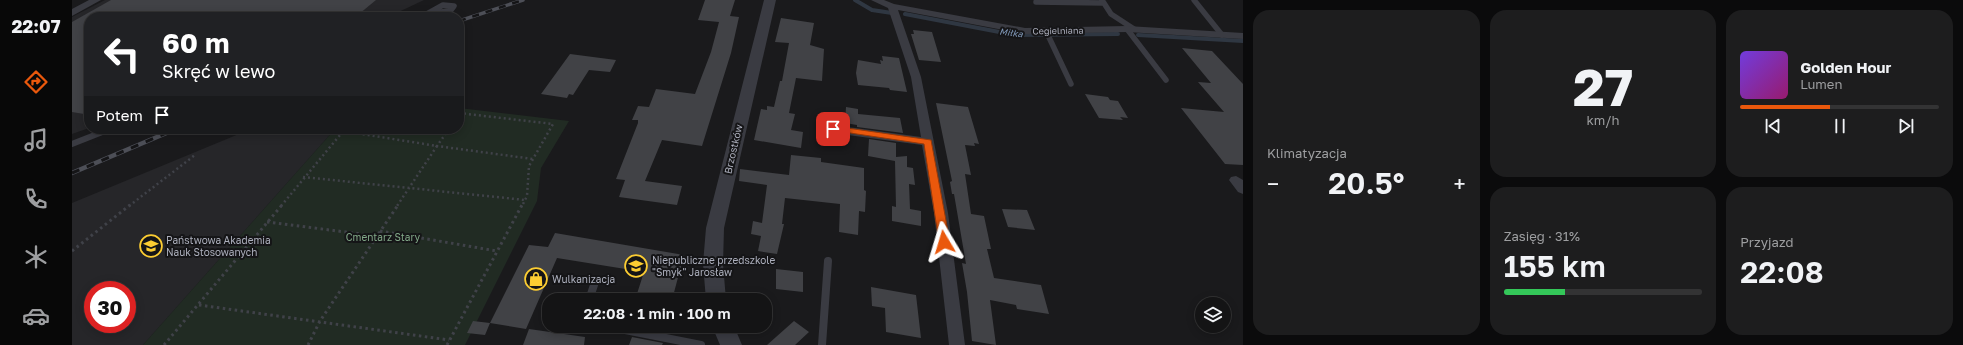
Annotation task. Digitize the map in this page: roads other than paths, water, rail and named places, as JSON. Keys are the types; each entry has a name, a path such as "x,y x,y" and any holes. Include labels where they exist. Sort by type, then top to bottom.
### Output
{"street":[{"path":"72,12 96,0"},
{"name":"Brzostków","path":"715,293 712,252 715,228 770,0"},
{"name":"Cegielniana","path":"876,0 892,6 1048,34 1132,30 1243,36"},
{"path":"892,6 916,77 941,213 957,345"},
{"path":"833,129 928,142"},
{"path":"726,333 731,345"}],"lane":[{"path":"1194,0 1222,36"},
{"path":"1036,2 1103,1 1116,19 1132,30 1166,80"},
{"path":"430,12 439,6 451,4 454,6 451,10 441,12"},
{"path":"1048,34 1071,84"},
{"path":"72,144 97,134"},
{"path":"822,345 828,261"},
{"path":"591,293 594,285"},
{"path":"640,333 701,345"}],"waterway":[{"name":"Miłka","path":"855,0 872,10 892,13"},
{"name":"Miłka","path":"905,14 1015,35 1118,34"},
{"name":"Miłka","path":"1138,35 1243,41"}],"railway":[{"path":"464,19 523,0"},
{"path":"72,173 164,134"}],"place":[{"name":"Państwowa Akademia Nauk Stosowanych","path":"151,246"},
{"name":"Niepubliczne przedszkole \"Smyk\" Jarosław","path":"636,266"},
{"name":"Wulkanizacja","path":"536,279"}],"park label":[{"name":"Cmentarz Stary","path":"383,237"}]}
